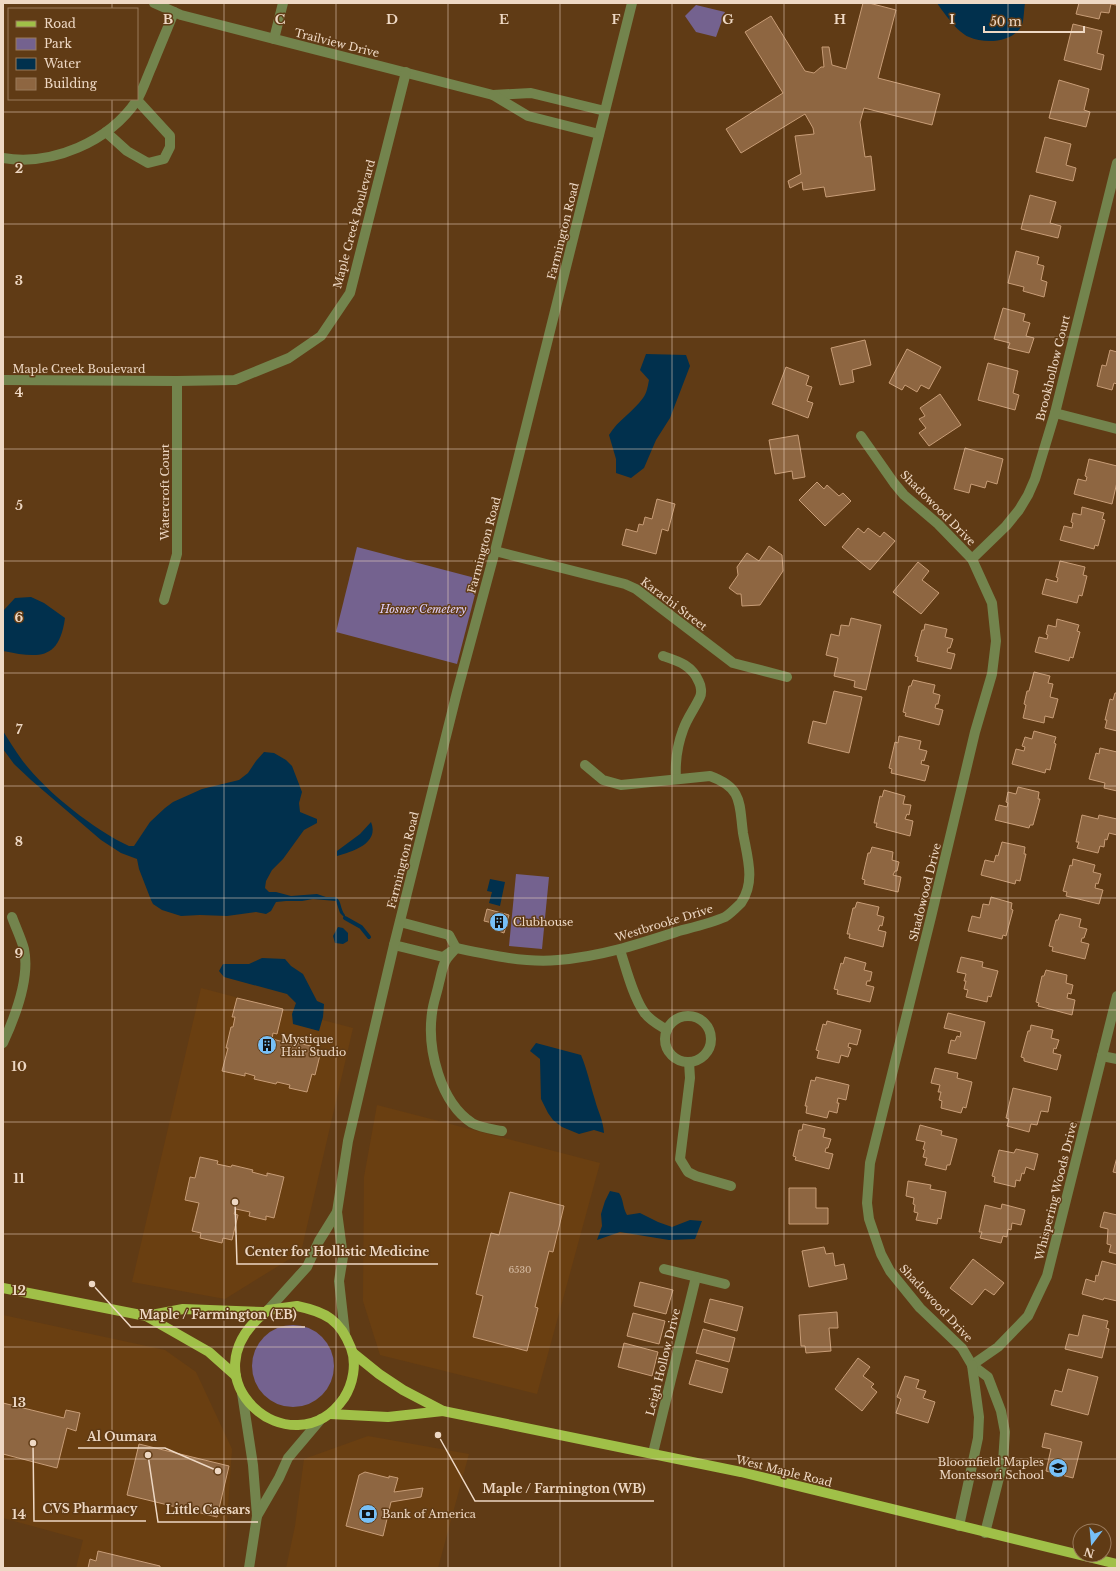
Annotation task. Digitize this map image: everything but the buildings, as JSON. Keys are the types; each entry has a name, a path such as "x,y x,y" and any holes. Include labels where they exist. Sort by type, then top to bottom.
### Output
{"main road":[{"path":"3,1288 146,1316 209,1352 236,1376"},
{"path":"146,1316 183,1309 266,1311 297,1306 316,1310 333,1320 345,1334 352,1353 354,1373 348,1392 330,1414 321,1419 303,1424 285,1424 268,1418 253,1408 242,1393 236,1376 235,1359 240,1342 248,1327 266,1311"},
{"name":"West Maple Road","path":"352,1353 403,1390 443,1411 741,1472 985,1533 1117,1564"},
{"name":"West Maple Road","path":"330,1414 388,1417 443,1411"}],"street":[{"name":"Trailview Drive","path":"154,3 174,12 493,95 528,116 599,134"},
{"path":"274,39 283,3"},
{"name":"Farmington Road","path":"345,1334 339,1281 342,1257 337,1212 348,1141 394,945 457,692 495,551 632,3"},
{"path":"138,98 174,12"},
{"name":"Maple Creek Boulevard","path":"3,380 236,380 289,358 321,336 350,292 406,72"},
{"name":"Trailview Drive","path":"493,95 531,93 605,111"},
{"path":"3,158 16,160 46,158 77,148 106,132 122,118 137,100 170,136 170,147 164,159 148,163 127,151 106,132"},
{"name":"Brookhollow Court","path":"972,558 1006,526 1019,510 1035,479 1055,413 1117,163"},
{"name":"Watercroft Court","path":"164,600 177,554 177,381"},
{"path":"1055,413 1117,429"},
{"name":"Shadowood Drive","path":"861,436 904,495 938,524 972,558 992,603 996,641 995,656 870,1163 867,1203 869,1219 881,1254 890,1271 920,1308 962,1348 972,1365 988,1377 1001,1411 1005,1432 1003,1462 985,1533"},
{"name":"Karachi Street","path":"495,551 625,584 636,589 733,663 787,677"},
{"path":"663,656 682,662 689,667 697,676 700,685 701,695 683,729 678,746 676,779"},
{"name":"Westbrooke Drive","path":"456,948 518,959 558,960 620,950 726,916 740,904 748,890 750,866 743,834 740,805 735,790 722,780 710,776 621,785 603,780 584,765"},
{"path":"3,1043 17,1010 25,978 24,950 12,917"},
{"path":"400,922 449,935 456,948"},
{"path":"394,945 443,957 456,948"},
{"path":"456,948 445,962 432,1013 431,1026 433,1053 438,1074 444,1089 465,1117 473,1124 502,1131"},
{"path":"620,950 638,1002 645,1013 655,1023 667,1030"},
{"name":"Whispering Woods Drive","path":"972,1365 998,1347 1028,1316 1047,1276 1117,996"},
{"path":"684,1016 698,1018 709,1029 711,1036 708,1051 703,1056 689,1062 681,1061 669,1052 665,1037 667,1030 677,1019 684,1016"},
{"path":"1102,1056 1117,1059"},
{"path":"689,1062 690,1078 680,1160 688,1172 696,1176 731,1186"},
{"name":"Farmington Road","path":"266,1311 307,1267 319,1241 337,1212"},
{"path":"664,1269 725,1284"},
{"name":"Leigh Hollow Drive","path":"653,1453 696,1277"},
{"name":"Shadowood Drive","path":"959,1526 978,1438 979,1417 972,1365"},
{"path":"242,1393 253,1465 257,1516 249,1568"},
{"path":"257,1516 279,1478 288,1458 321,1419"}],"shaded area":[{"path":"201,988 353,1028 301,1252 225,1299 132,1282"},
{"path":"377,1105 600,1163 537,1394 380,1355 363,1301 364,1177"},
{"path":"3,1315 165,1350 196,1372 232,1449 224,1568 76,1568 83,1540 3,1518"},
{"path":"368,1436 469,1454 438,1568 286,1568 295,1526 304,1459"}],"green space":[{"path":"696,5 725,12 716,37 696,32 685,16"},
{"name":"Hosner Cemetery","path":"357,547 479,579 457,664 336,632"},
{"path":"516,874 549,877 542,949 509,946"},
{"path":"293,1325 309,1328 322,1337 331,1350 334,1366 331,1382 322,1395 309,1404 293,1407 277,1404 264,1395 255,1382 252,1366 255,1350 264,1337 277,1328"}],"water":[{"path":"937,3 1025,3 1023,23 1018,31 1005,39 983,41 964,35 951,22"},
{"path":"646,354 686,355 690,366 670,418 656,440 644,468 631,478 616,473 616,459 609,435 639,403 645,394 649,380 640,370"},
{"path":"31,597 44,603 65,618 58,642 52,649 45,653 36,655 3,651 3,611 15,598"},
{"path":"3,731 22,760 57,797 86,820 115,839 129,846 134,846 150,822 173,802 202,789 239,780 248,773 264,752 274,753 286,760 292,766 302,792 299,803 300,812 317,819 317,823 304,830 283,859 272,870 266,881 265,888 269,892 276,892 291,896 317,894 326,897 336,897 345,918 340,913 336,901 313,899 276,902 271,911 266,914 256,912 227,916 181,916 162,910 153,904 151,900 139,869 137,859 121,853 101,840 14,764 3,749"},
{"path":"371,822 373,830 371,836 363,846 337,856 337,851 360,834"},
{"path":"490,879 505,882 500,906 489,903 492,892 487,891"},
{"path":"338,927 343,928 348,933 348,941 343,944 335,943 333,936"},
{"path":"262,958 285,959 291,966 303,974 317,1001 324,1004 323,1017 319,1031 293,1024 292,1014 296,1003 287,994 224,977 219,971 223,964 249,964"},
{"path":"536,1043 581,1055 602,1120 604,1133 594,1130 579,1134 562,1127 553,1120 541,1099 540,1059 530,1051"},
{"path":"610,1191 619,1193 627,1215 640,1213 672,1227 690,1220 702,1221 695,1239 669,1240 620,1232 597,1240 602,1226 601,1214"}],"waterway":[{"path":"345,918 361,927 369,937"}],"place":[{"name":"Clubhouse","path":"499,922"},
{"name":"Mystique Hair Studio","path":"267,1045"},
{"name":"Center for Hollistic Medicine","path":"235,1202"},
{"name":"Maple / Farmington (EB)","path":"92,1284"},
{"name":"Maple / Farmington (WB)","path":"438,1435"},
{"name":"CVS Pharmacy","path":"33,1443"},
{"name":"Little Caesars","path":"148,1455"},
{"name":"Bloomfield Maples Montessori School","path":"1058,1468"},
{"name":"Al Oumara","path":"218,1471"},
{"name":"Bank of America","path":"368,1514"}]}
